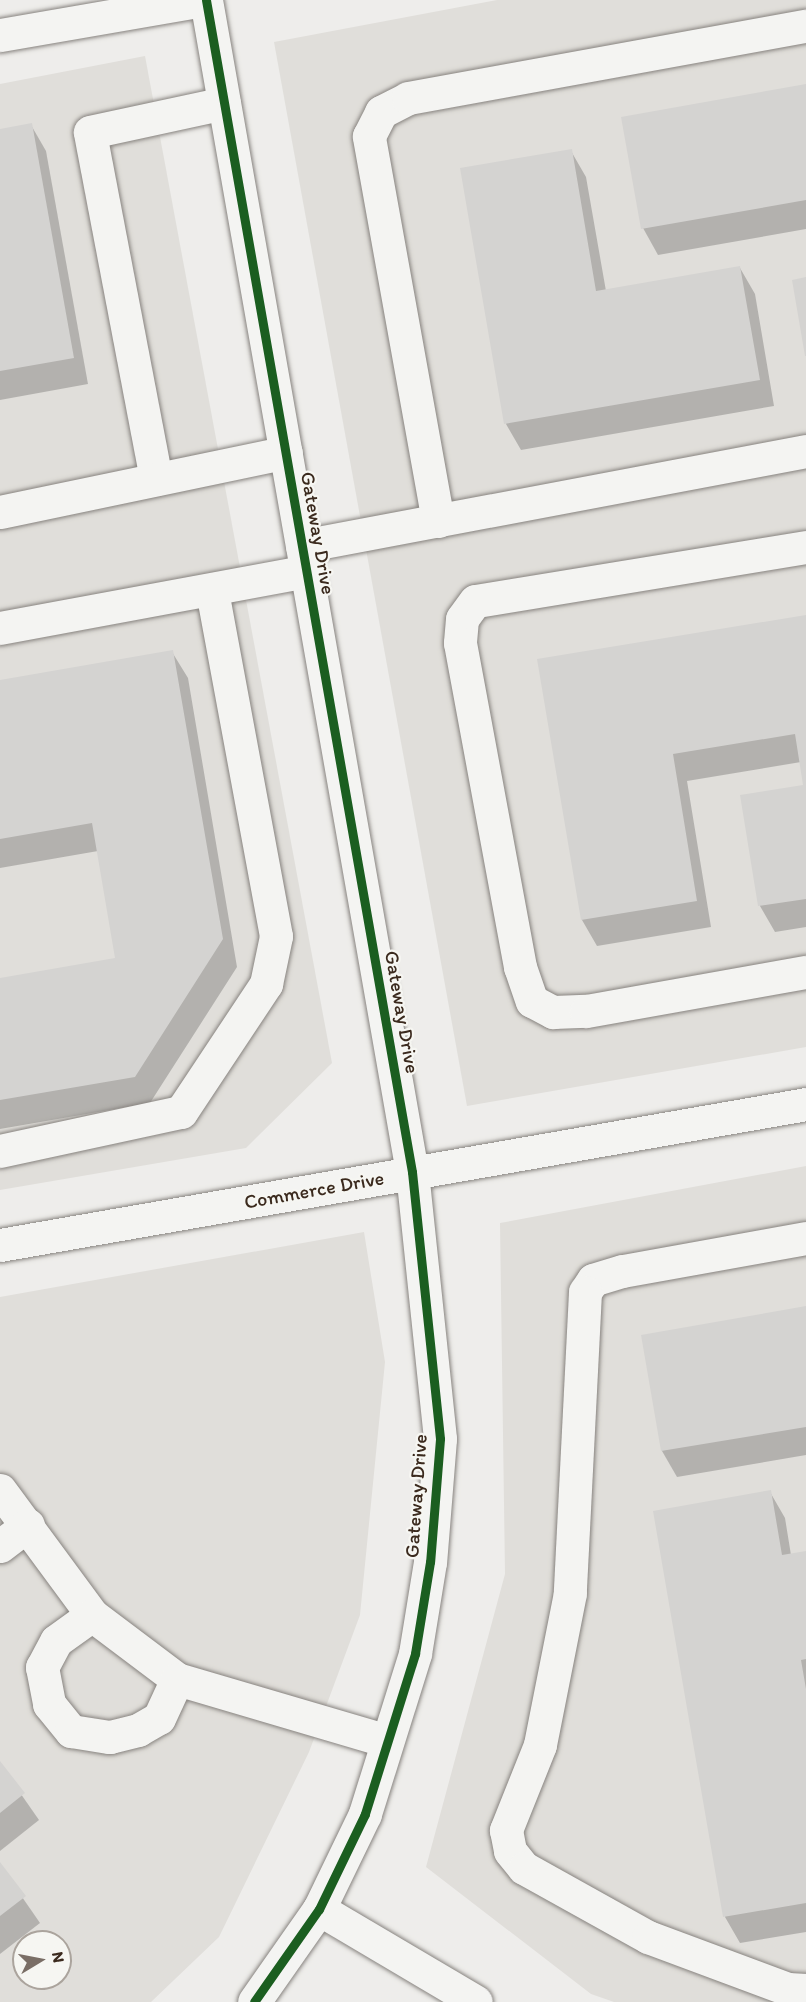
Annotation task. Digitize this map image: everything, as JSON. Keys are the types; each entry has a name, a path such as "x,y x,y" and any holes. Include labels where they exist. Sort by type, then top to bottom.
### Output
{"street":[{"path":"0,35 204,0"},
{"name":"Gateway Drive","path":"204,0 412,1172 440,1439 430,1562 415,1654 365,1814 319,1909 254,2002"},
{"path":"438,521 369,136 381,112 408,98 806,26"},
{"path":"156,479 90,132 224,103"},
{"path":"0,628 212,590 305,559 438,521 806,451"},
{"path":"0,512 286,452"},
{"path":"806,547 475,601 462,619 460,643 520,967 532,1001 553,1012 586,1011 806,972"},
{"path":"0,1150 181,1112 266,984 276,936 212,590"},
{"name":"Commerce Drive","path":"0,1245 806,1104"},
{"path":"806,1238 622,1271 593,1280 585,1292 570,1593 540,1745 506,1830 510,1851 524,1868 648,1937 788,1989 806,1990"},
{"path":"0,1490 28,1525 92,1615 177,1679 387,1741"},
{"path":"0,1546 28,1525"},
{"path":"92,1615 56,1641 42,1667 49,1704 71,1731 110,1737 138,1730 159,1719 177,1679"},
{"path":"319,1909 462,1999"}],"shaded area":[{"path":"497,0 806,0 806,1047 467,1106 274,42"},
{"path":"145,56 332,1063 246,1148 0,1190 0,84"},
{"path":"806,1166 806,2002 614,2002 591,1994 426,1867 505,1574 500,1223"},
{"path":"364,1232 385,1362 360,1615 309,1752 219,1937 151,2002 0,2002 0,1297"}],"building":[{"path":"806,84 806,200 641,229 621,117"},
{"path":"32,123 74,358 0,371 0,129"},
{"path":"572,149 596,291 740,266 760,380 504,424 460,168"},
{"path":"806,277 806,356 805,356 792,280"},
{"path":"806,615 806,899 758,906 740,795 803,785 795,734 673,754 697,901 581,920 537,659"},
{"path":"173,650 223,939 135,1077 0,1100 0,978 115,958 92,823 0,839 0,680"},
{"path":"806,1306 806,1427 661,1451 641,1335"},
{"path":"771,1490 782,1555 806,1551 806,1659 801,1660 806,1689 806,1903 723,1917 653,1511"},
{"path":"0,1761 25,1793 0,1813"},
{"path":"0,1862 26,1896 0,1916"}],"cycle path":[{"path":"206,0 412,1172 440,1439 430,1562 415,1654 365,1814 319,1909 254,2002"}]}
